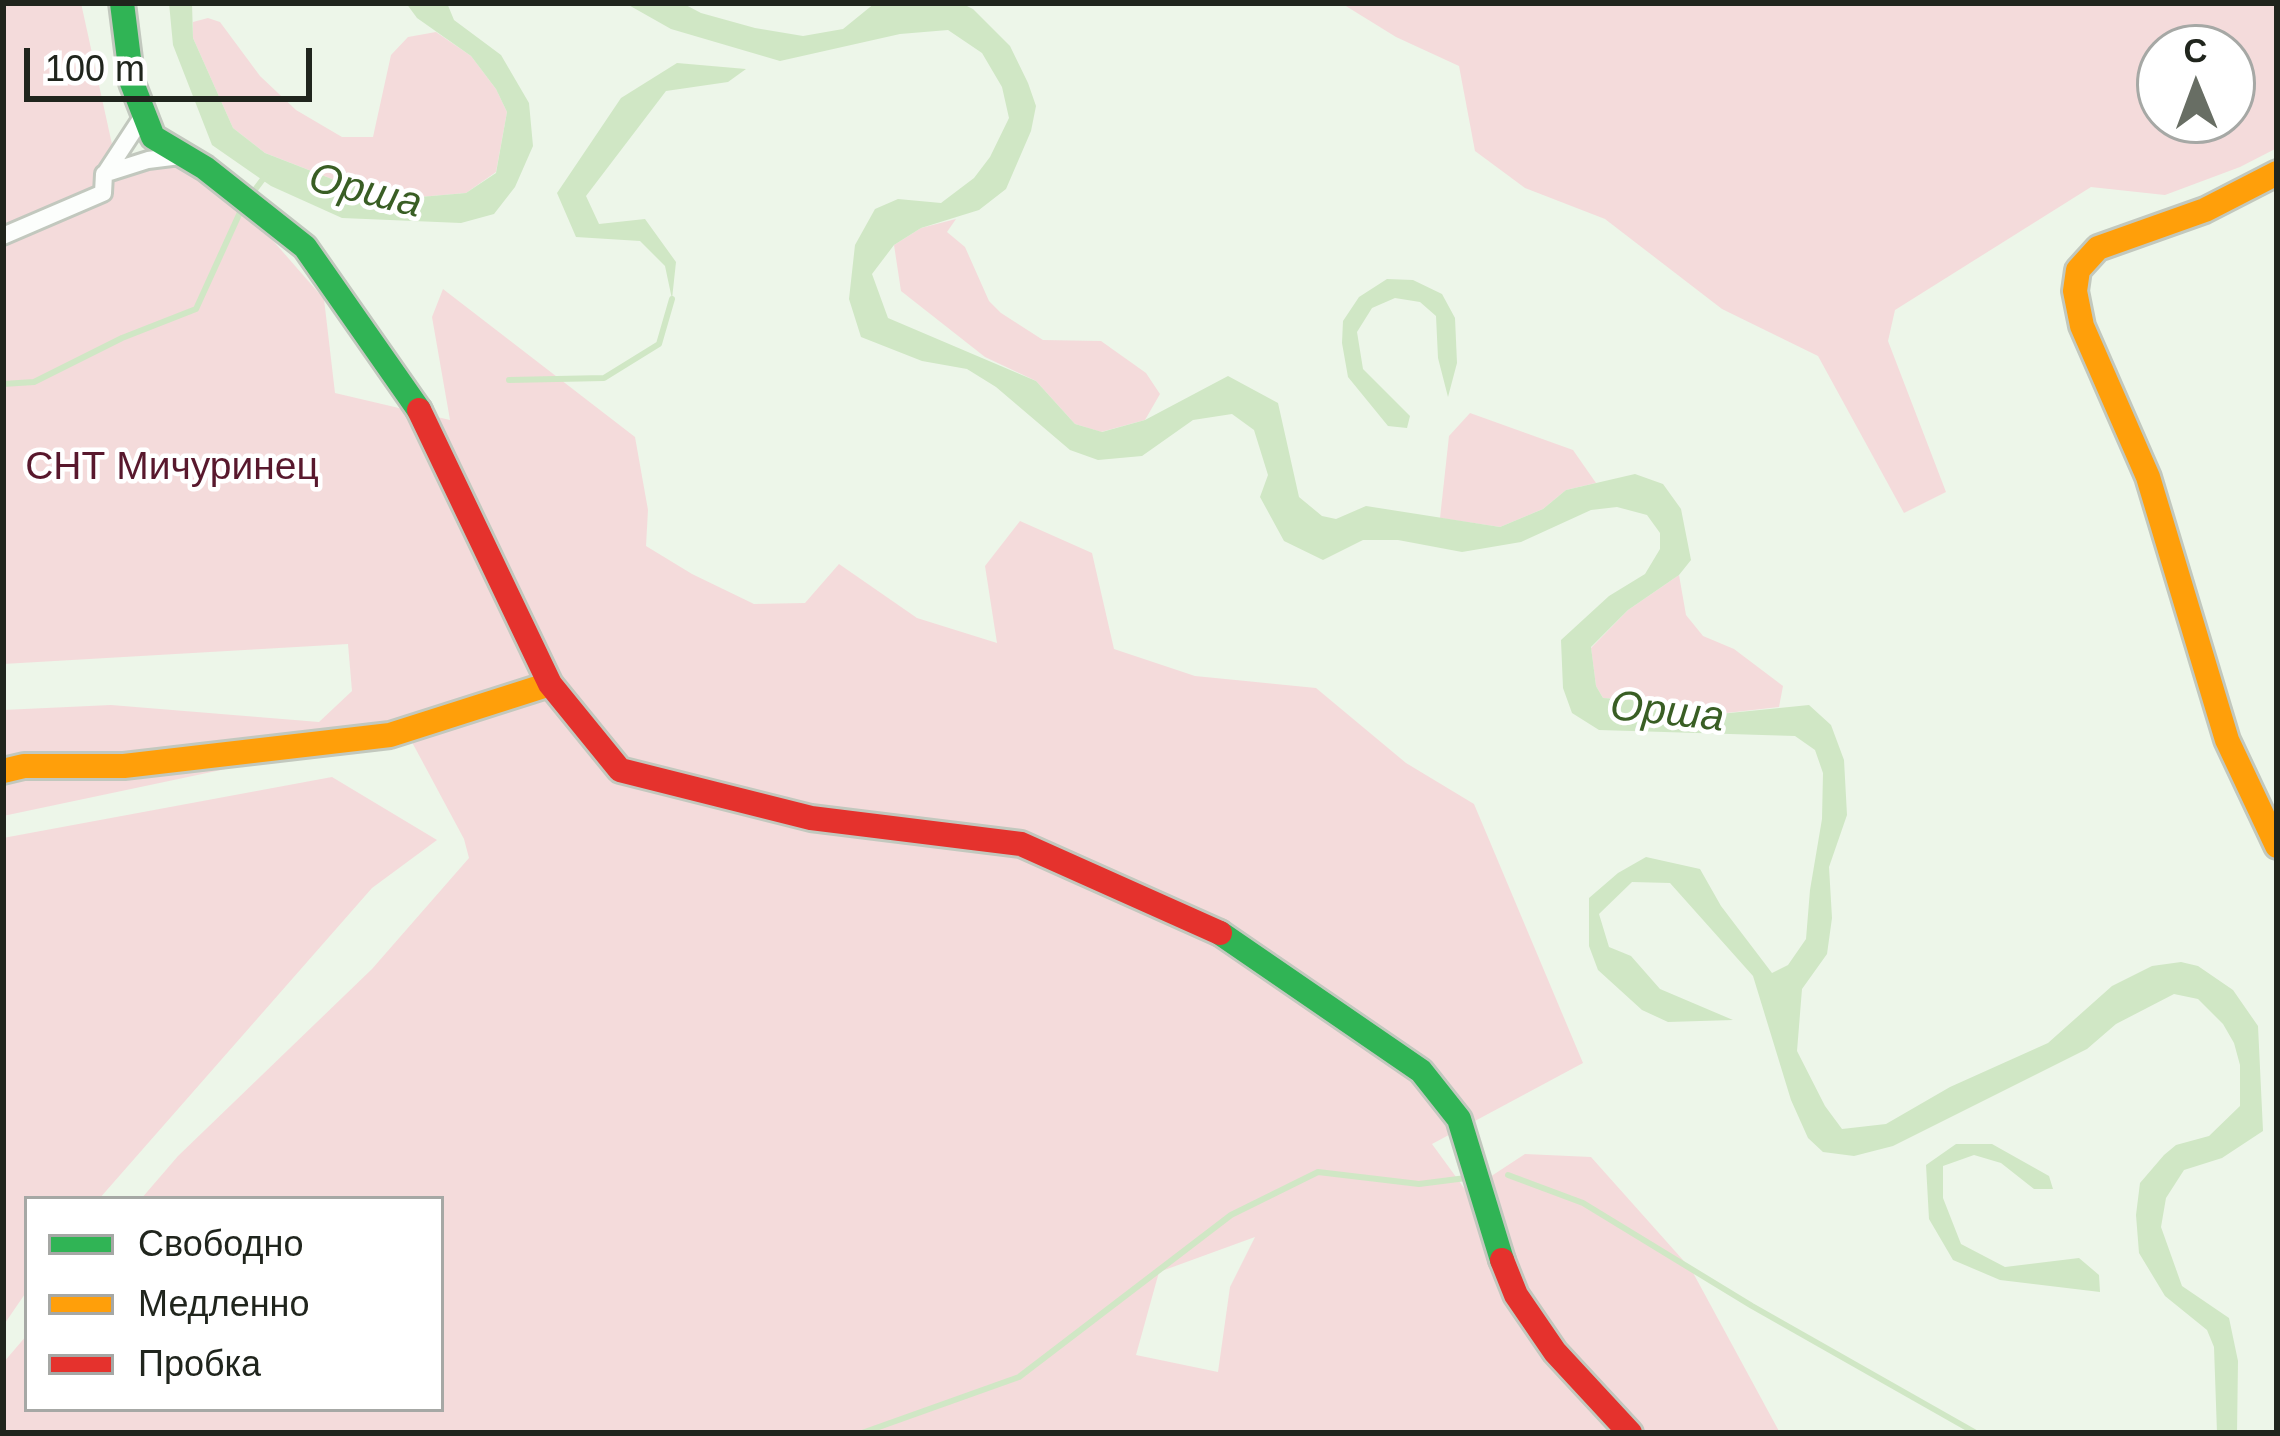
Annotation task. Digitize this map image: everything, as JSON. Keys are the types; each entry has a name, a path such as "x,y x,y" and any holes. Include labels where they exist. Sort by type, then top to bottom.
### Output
{"street":[{"path":"122,3 132,83 153,137 205,168 305,247 354,312 366,338 427,421 550,684 620,770 812,818 1021,844 1209,925 1420,1071 1459,1119 1516,1294 1555,1352 1630,1433"},
{"path":"3,236 104,193 104,174 143,116"},
{"path":"104,174 180,156"},
{"path":"2277,173 2205,210 2098,248 2078,270 2075,291 2082,326 2148,477 2227,740 2277,846"},
{"path":"3,772 24,766 124,766 372,738 550,684"}],"green space":[{"name":"СНТ Мичуринец","path":"3,3 81,3 115,158 206,164 324,299 335,393 450,420 432,317 443,289 635,437 648,510 646,546 692,574 754,604 805,603 839,564 917,618 997,643 985,566 1020,521 1092,553 1114,649 1195,676 1316,688 1406,763 1474,804 1583,1063 1432,1144 1467,1192 1525,1154 1591,1157 1691,1269 1780,1433 3,1433 3,1363 24,1338 24,1412 444,1412 444,1196 144,1196 178,1156 372,969 469,858 464,839 406,731 3,816 3,710 111,705 319,722 352,691 348,644 3,664","holes":["1255,1237 1230,1287 1218,1372 1136,1355 1159,1272"]},
{"path":"1341,3 2277,3 2277,148 2165,195 2091,187 1895,310 1888,341 1946,492 1904,513 1818,356 1722,309 1605,219 1525,188 1475,151 1459,66 1396,37"},
{"path":"208,18 220,22 260,76 296,110 342,137 373,137 391,55 408,37 436,32 471,56 507,112 496,172 466,193 420,197 337,181 265,153 233,128 193,38 193,22"},
{"path":"956,219 947,232 965,247 989,301 1001,313 1043,340 1101,341 1146,373 1160,394 1145,420 1101,432 1075,424 1036,381 985,357 901,291 894,245 921,228"},
{"path":"1470,413 1573,450 1596,483 1566,490 1543,509 1500,527 1440,518 1449,436"},
{"path":"1679,575 1686,615 1703,636 1734,649 1783,686 1779,707 1700,716 1664,702 1603,698 1596,686 1591,648 1628,610"},
{"path":"332,777 437,840 372,888 102,1196 24,1196 24,1295 3,1326 3,838"}],"water":[{"name":"Орша","path":"169,3 192,3 193,38 233,128 265,153 337,181 420,197 466,193 496,173 507,112 471,56 417,18 406,3 447,3 454,20 501,55 529,103 533,146 515,187 494,214 461,223 342,218 271,186 212,145 173,45"},
{"name":"Орша","path":"625,3 682,3 755,28 803,36 843,29 875,3 961,3 973,9 1010,46 1028,83 1036,106 1031,131 1006,189 979,210 921,228 894,245 872,274 888,318 1036,381 1075,424 1102,432 1145,420 1228,376 1278,403 1299,497 1322,516 1336,519 1366,506 1500,527 1543,509 1566,490 1635,474 1663,484 1681,509 1691,560 1679,575 1628,610 1591,647 1596,686 1603,698 1664,702 1700,716 1809,705 1831,725 1844,760 1847,815 1829,867 1832,918 1827,954 1802,989 1797,1051 1842,1129 1886,1124 1950,1087 2048,1043 2112,986 2152,966 2181,962 2198,966 2233,990 2258,1026 2263,1131 2222,1158 2184,1170 2166,1198 2161,1227 2182,1286 2229,1318 2238,1361 2237,1433 2217,1433 2214,1347 2207,1330 2165,1296 2139,1253 2140,1183 2176,1145 2209,1136 2240,1106 2240,1065 2234,1043 2198,999 2174,994 2116,1024 2087,1049 1893,1146 1854,1156 1823,1152 1808,1138 1791,1100 1753,976 1670,883 1632,882 1599,914 1609,947 1631,956 1660,989 1733,1020 1668,1022 1642,1010 1598,970 1589,946 1589,898 1646,857 1700,869 1721,906 1772,973 1788,965 1806,939 1822,819 1823,773 1815,750 1795,736 1599,730 1572,713 1563,688 1561,640 1609,596 1645,574 1660,549 1660,533 1647,515 1617,507 1591,510 1521,542 1462,552 1398,540 1363,540 1323,560 1284,541 1260,497 1268,475 1254,430 1232,414 1193,420 1142,456 1098,460 1070,450 996,387 967,369 922,361 861,337 849,299 855,245 875,209 898,199 941,203 974,178 990,157 1009,118 1002,87 982,53 948,30 900,34 780,61 671,29"},
{"path":"677,63 746,69 728,82 666,91 586,196 599,224 645,219 676,262 672,299 665,266 640,241 576,237 557,193 621,98"},
{"path":"1387,279 1413,280 1442,294 1455,318 1457,363 1448,397 1438,358 1436,316 1420,302 1395,298 1372,308 1357,332 1363,369 1410,416 1407,428 1388,426 1348,377 1342,343 1343,321 1359,297"},
{"path":"1956,1144 1992,1144 2049,1176 2053,1189 2034,1189 2001,1163 1974,1155 1943,1166 1943,1198 1961,1244 2005,1267 2079,1258 2099,1275 2100,1292 2000,1280 1953,1260 1929,1219 1926,1165"}],"waterway":[{"path":"254,191 266,175"},
{"path":"3,384 34,382 122,338 196,309 242,208"},
{"path":"509,380 604,378 659,344 672,299"},
{"path":"862,1433 1019,1377 1231,1215 1318,1172 1419,1184 1466,1178"},
{"path":"1508,1175 1583,1203 1976,1433"}],"traffic: fast":[{"path":"122,3 132,83 153,137 205,168 305,247 419,410"},
{"path":"1220,933 1421,1071 1459,1119 1502,1260"}],"traffic: slow":[{"path":"2277,173 2205,210 2098,248 2078,270 2075,291 2082,326 2148,477 2227,740 2277,846"},
{"path":"3,771 24,766 124,766 390,735 550,684"}],"traffic: jam":[{"path":"419,410 550,684 620,770 811,818 1021,844 1220,933"},
{"path":"1502,1260 1516,1295 1555,1352 1630,1433"}]}
